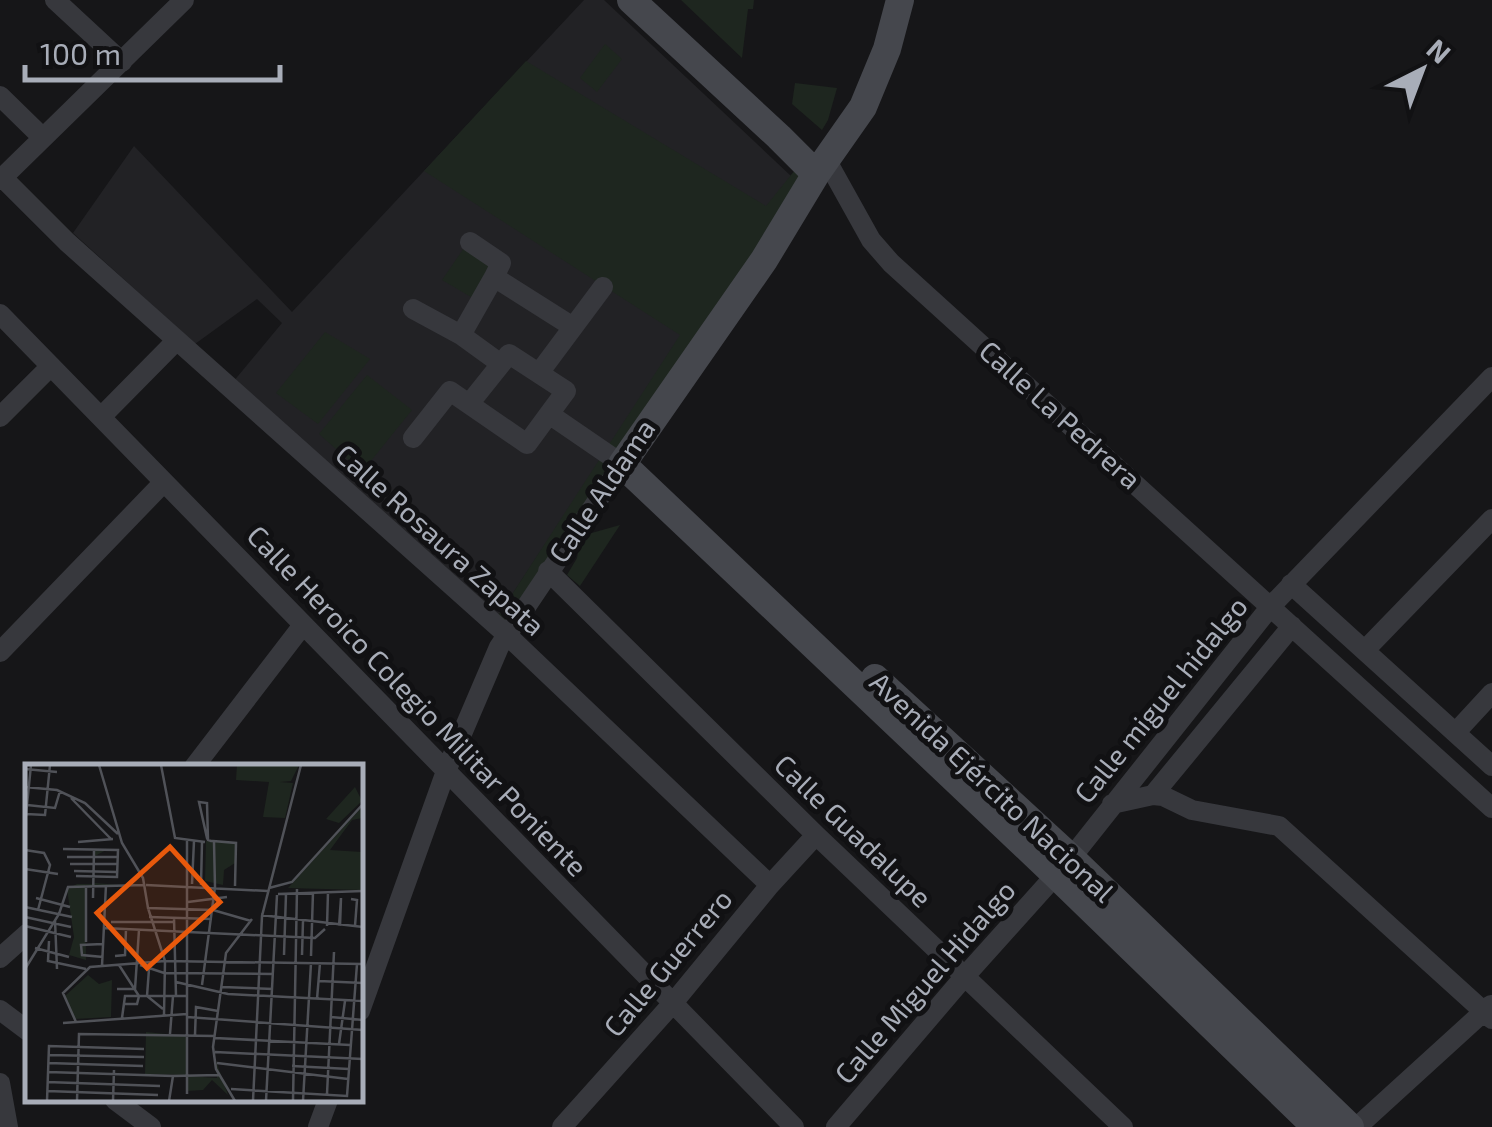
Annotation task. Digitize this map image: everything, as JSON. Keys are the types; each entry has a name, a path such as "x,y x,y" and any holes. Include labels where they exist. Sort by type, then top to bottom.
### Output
{"main road":[{"name":"Calle La Pedrera","path":"631,0 779,136 821,168"},
{"name":"Calle La Pedrera","path":"655,0 821,168"},
{"name":"Calle Aldama","path":"626,458 764,260 863,107 887,49 900,0"},
{"name":"Avenida Ejército Nacional","path":"626,458 1063,866 1353,1127"},
{"name":"Avenida Ejército Nacional","path":"1063,866 1316,1127"}],"street":[{"path":"56,0 122,62"},
{"path":"1,179 184,0"},
{"path":"0,96 43,138"},
{"name":"Calle La Pedrera","path":"821,168 891,263 1492,808"},
{"name":"Calle Rosaura Zapata","path":"1,179 66,242 506,634 770,885"},
{"path":"460,335 501,263 470,242"},
{"path":"494,277 574,326"},
{"path":"539,373 603,287"},
{"path":"413,308 501,364"},
{"name":"Calle Heroico Colegio Militar Poniente","path":"0,314 794,1127"},
{"path":"101,418 176,340"},
{"path":"414,438 450,392 526,444 566,391 509,354 469,404"},
{"path":"0,416 50,366"},
{"name":"Calle miguel hidalgo","path":"1063,866 1271,606 1492,376"},
{"path":"549,414 626,458"},
{"name":"Calle Aldama","path":"362,1005 446,771 506,634 626,458"},
{"path":"0,652 164,482"},
{"path":"1366,649 1492,519"},
{"name":"Calle Guadalupe","path":"548,570 816,835 1123,1127"},
{"path":"1292,584 1492,766"},
{"path":"196,764 303,624"},
{"path":"1153,795 1292,626"},
{"path":"1210,682 1228,704"},
{"path":"1456,732 1492,693"},
{"path":"1112,804 1153,795 1173,799 1192,810 1279,826 1489,1011 1353,1127"},
{"name":"Calle Guerrero","path":"562,1127 816,835"},
{"name":"Calle Miguel Hidalgo","path":"836,1127 1063,866"},
{"path":"0,958 25,936"},
{"path":"0,1010 25,1029"},
{"path":"0,1082 8,1127"},
{"path":"119,1102 151,1127"},
{"path":"318,1127 327,1102"}],"shaded area":[{"path":"584,0 604,0 791,176 498,616 233,382 282,323 257,299 195,344 73,233 134,146 292,312"},
{"path":"681,0 754,0 753,9 748,9 742,58"},
{"path":"605,44 622,59 597,92 580,78"},
{"path":"526,61 766,206 799,165 812,173 508,623 498,616 680,335 424,171"},
{"path":"795,83 837,88 822,130 792,104"},
{"path":"466,245 497,265 476,300 442,280"},
{"path":"325,332 370,359 318,424 276,393"},
{"path":"367,375 412,410 362,472 319,434"},
{"path":"620,525 580,586 567,575 577,558 581,536"}]}
